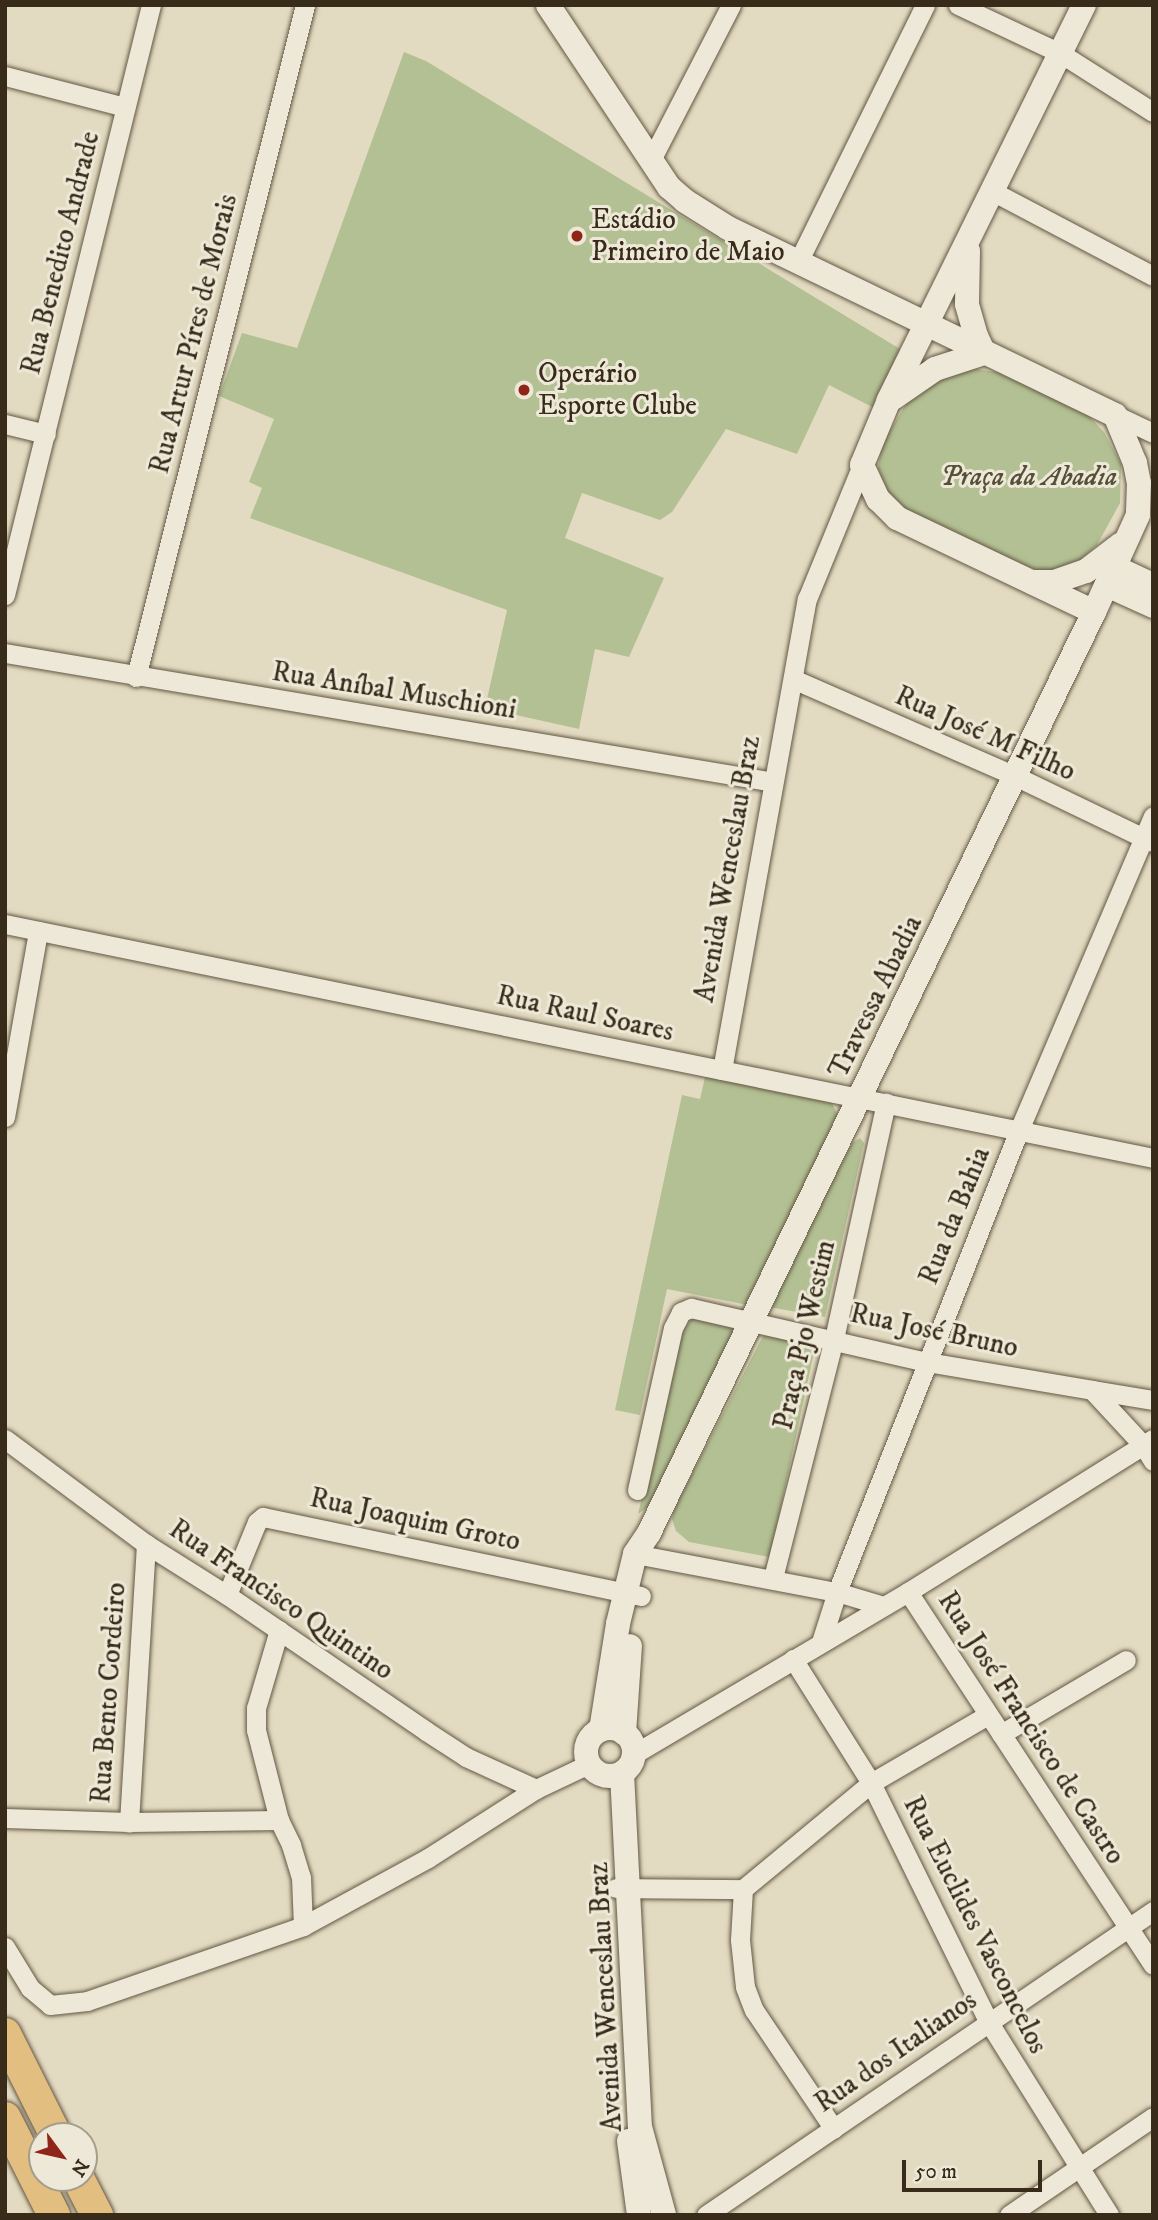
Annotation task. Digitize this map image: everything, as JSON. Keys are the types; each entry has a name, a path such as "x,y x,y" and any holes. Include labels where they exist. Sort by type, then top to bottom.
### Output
{"highway":[{"path":"5,2034 49,2122"},
{"path":"5,2118 28,2165"},
{"path":"37,2192 45,2215"},
{"path":"42,2192 54,2215"},
{"path":"85,2192 97,2215"}],"street":[{"name":"Rua Benedito Andrade","path":"5,595 151,5"},
{"name":"Rua Artur Píres de Morais","path":"136,677 305,5"},
{"path":"548,5 669,187 685,201 728,228 1153,433"},
{"path":"651,160 731,5"},
{"path":"798,262 925,5"},
{"path":"958,5 1060,53 1153,112"},
{"path":"1084,5 889,400 862,465 878,499 897,518 1094,612"},
{"path":"5,76 125,107"},
{"path":"992,191 1153,276"},
{"path":"969,239 967,304 984,353"},
{"path":"889,400 935,369 984,353"},
{"path":"1115,415 1135,463 1139,483 1138,515"},
{"path":"5,424 46,434"},
{"name":"Avenida Wenceslau Braz","path":"722,1070 807,599 862,465"},
{"name":"Travessa Abadia","path":"633,1595 645,1548 1153,485"},
{"path":"1032,582 1054,582 1086,571 1126,540"},
{"path":"1110,576 1153,585"},
{"path":"1110,576 1153,606"},
{"name":"Rua Aníbal Muschioni","path":"5,653 773,782"},
{"name":"Rua José M Filho","path":"793,679 1015,776 1148,840"},
{"name":"Rua da Bahia","path":"821,1642 838,1592 1019,1130 1148,840 1153,816"},
{"name":"Rua Raul Soares","path":"5,924 1153,1158"},
{"path":"5,1117 38,931"},
{"name":"Praça Pjo Westim","path":"773,1578 834,1339 886,1103"},
{"name":"Rua José Bruno","path":"637,1490 673,1328 681,1312 691,1308 927,1362 1153,1400"},
{"path":"5,1947 30,1988 50,2006 98,1998 303,1926 428,1858 536,1789 613,1755 793,1659 1150,1448 1092,1390"},
{"name":"Rua Francisco Quintino","path":"5,1439 146,1544 228,1595 466,1757 536,1789"},
{"name":"Rua Joaquim Groto","path":"228,1595 257,1522 263,1517 633,1595"},
{"name":"Rua Bento Cordeiro","path":"146,1544 129,1822 279,1819"},
{"path":"645,1548 838,1592 883,1606"},
{"name":"Rua José Francisco de Castro","path":"908,1592 1153,1965"},
{"name":"Avenida Wenceslau Braz","path":"633,1595 628,1659 613,1755 640,2127 664,2215"},
{"path":"279,1630 256,1708 256,1730 279,1819 291,1845 300,1877 303,1926"},
{"name":"Rua Euclides Vasconcelos","path":"793,1659 871,1783 988,2021 1109,2215"},
{"path":"1001,1734 1126,1660"},
{"path":"623,1888 743,1889 871,1783 988,1715"},
{"path":"5,1818 129,1822"},
{"name":"Avenida Wenceslau Braz","path":"623,1888 627,2128 639,2215"},
{"path":"743,1889 740,1940 745,1987 754,2010 834,2129"},
{"name":"Rua dos Italianos","path":"706,2215 988,2021 1153,1912"},
{"path":"1009,2215 1153,2117"}],"green space":[{"name":"Operário Esporte Clube","path":"404,52 426,61 905,352 878,410 829,385 797,454 726,429 672,512 660,520 582,493 565,538 664,578 629,657 595,649 579,729 485,708 507,610 250,518 262,488 249,482 274,419 219,396 242,333 297,348"},
{"name":"Praça da Abadia","path":"963,367 1002,373 1085,412 1104,432 1121,464 1120,503 1097,545 1078,562 1046,573 1028,567 907,510 888,493 878,468 882,444 912,394"},
{"path":"706,1073 831,1101 838,1116 748,1305 667,1289 640,1415 615,1410 682,1095 700,1099"},
{"path":"860,1138 864,1143 825,1317 769,1307 852,1143"},
{"path":"694,1317 730,1327 733,1332 648,1507 638,1514 682,1331"},
{"path":"764,1334 816,1343 770,1557 689,1542 676,1531 672,1519 675,1507"}],"place":[{"name":"Estádio Primeiro de Maio","path":"577,236"},
{"name":"Operário Esporte Clube","path":"524,390"}]}
